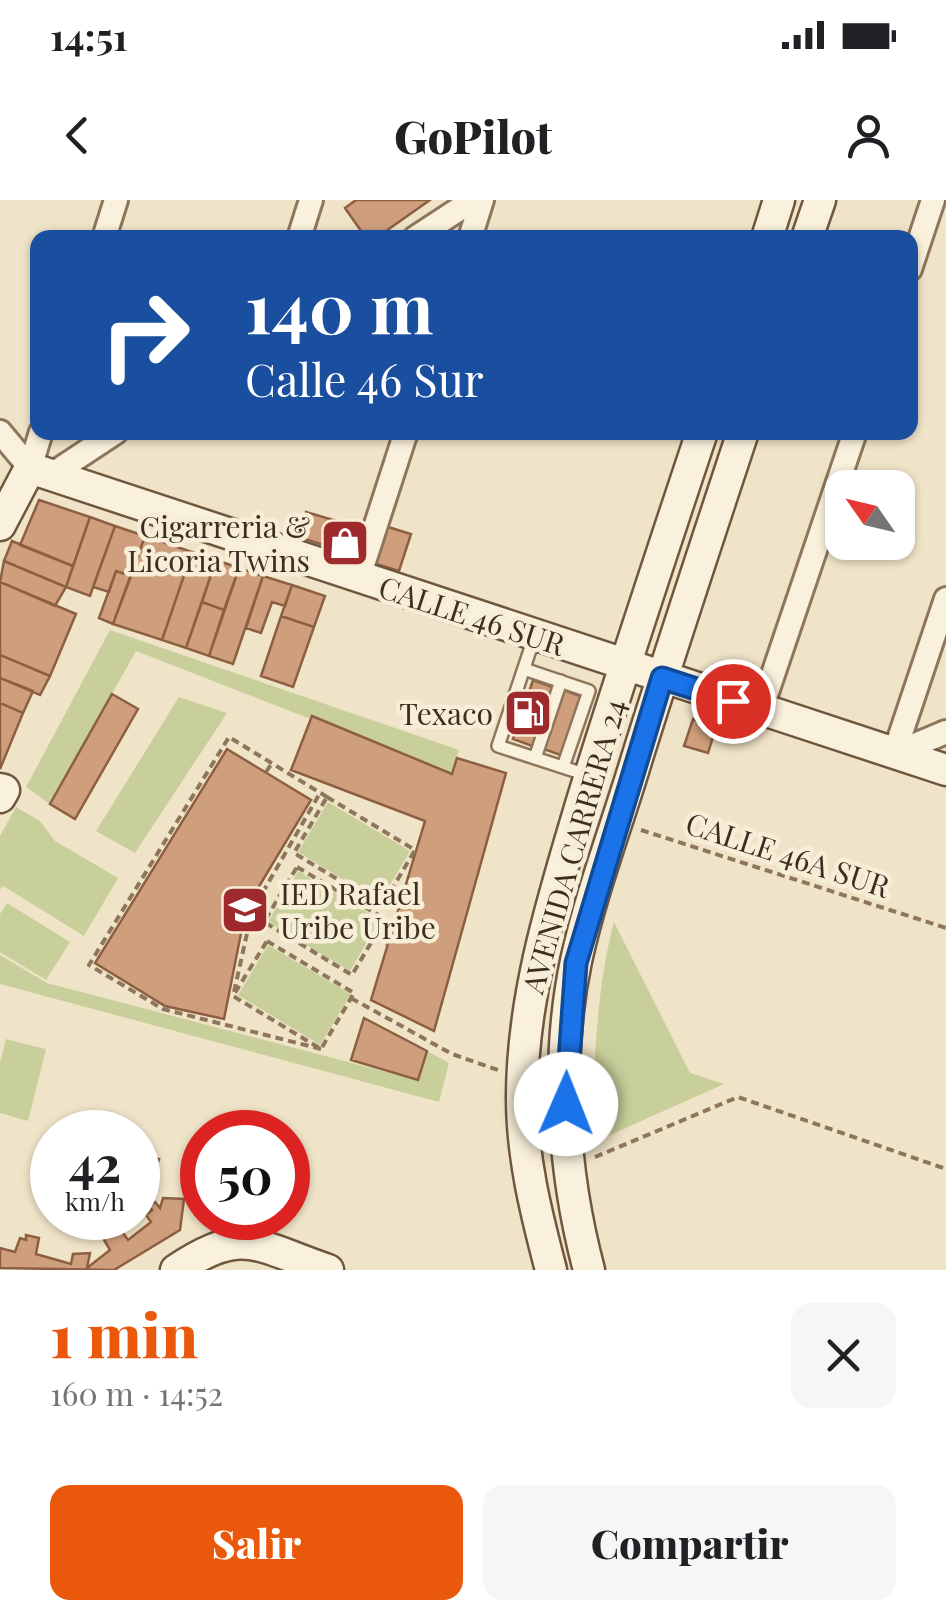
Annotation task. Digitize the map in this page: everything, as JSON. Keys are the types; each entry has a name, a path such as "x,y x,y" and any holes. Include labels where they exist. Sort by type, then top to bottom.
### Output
{"main road":[{"path":"769,230 779,200"},
{"path":"810,230 820,200"},
{"name":"AVENIDA CARRERA 24","path":"547,1266 525,1154 524,1050 538,952 576,772 625,665 699,440"},
{"name":"AVENIDA CARRERA 24","path":"589,1270 569,1168 568,1033 576,963 662,678 740,440"},
{"path":"0,526 40,472"},
{"name":"CALLE 46 SUR","path":"40,472 946,770"},
{"path":"176,1270 223,1243 246,1243 328,1270"}],"street":[{"path":"107,230 116,200"},
{"path":"302,230 312,200"},
{"path":"428,230 473,200"},
{"path":"473,230 482,200"},
{"path":"918,244 933,200"},
{"path":"0,432 40,472"},
{"path":"40,472 41,440"},
{"path":"40,472 101,440"},
{"path":"358,577 403,440"},
{"path":"761,710 851,440"},
{"name":"CALLE 46 SUR","path":"0,456 40,472"},
{"path":"894,754 946,599"},
{"path":"894,754 946,732"}],"lane":[{"path":"524,668 589,691 576,772 498,746 524,668 536,636"},
{"path":"535,758 561,681"}],"path":[{"path":"321,1049 162,1009 89,965 229,737 415,850 377,914"},
{"path":"266,772 272,763"},
{"path":"234,996 252,911 320,794"},
{"path":"327,798 294,853 382,906"},
{"name":"CALLE 46A SUR","path":"617,822 946,928"},
{"path":"302,858 264,922 352,974"},
{"path":"297,867 384,919 344,987"},
{"path":"392,887 403,893"},
{"path":"234,996 274,928"},
{"path":"374,936 388,945"},
{"path":"267,941 354,993 321,1049"},
{"path":"234,996 321,1049"},
{"path":"351,998 452,1054 498,1070"},
{"path":"586,1161 738,1097 946,1169"}],"green space":[{"path":"110,630 459,750 452,774 136,651 50,804 26,787"},
{"path":"179,697 227,713 135,853 96,831"},
{"path":"328,802 410,851 380,902 298,852"},
{"path":"16,807 40,821 55,841 118,878 84,936 3,886 0,889 0,836"},
{"path":"298,871 380,920 350,971 268,922"},
{"path":"7,903 70,942 46,980 0,952 0,914"},
{"path":"614,922 690,1073 724,1084 592,1143 599,1004"},
{"path":"268,945 351,994 320,1045 238,995"},
{"path":"0,955 47,983 417,1080 427,1051 449,1063 439,1102 0,984"},
{"path":"6,1039 46,1049 28,1121 0,1113 0,1063"}],"building":[{"path":"356,200 430,200 387,230 360,230 345,208"},
{"path":"39,500 90,517 73,566 20,545"},
{"path":"306,512 354,526 346,552 298,537"},
{"path":"90,517 115,526 90,596 66,587"},
{"path":"115,526 145,536 131,576 116,571 109,592 93,587"},
{"path":"385,526 411,534 399,571 373,563"},
{"path":"145,536 192,552 162,640 113,624"},
{"path":"12,541 73,566 66,587 4,561"},
{"path":"192,552 216,560 186,648 162,640"},
{"path":"216,560 239,568 224,610 202,602"},
{"path":"4,561 66,587 55,606 0,582"},
{"path":"239,568 263,576 233,664 209,656"},
{"path":"116,571 131,576 113,624 99,618"},
{"path":"263,576 292,585 285,606 272,602 261,633 246,628"},
{"path":"0,582 76,614 50,676 0,655"},
{"path":"292,585 325,596 314,627 281,616"},
{"path":"202,602 224,610 209,656 186,648"},
{"path":"281,616 314,627 293,687 261,676"},
{"path":"0,655 50,676 40,695 0,678"},
{"path":"0,678 33,691 23,713 0,703"},
{"path":"533,680 555,688 535,747 513,739"},
{"path":"561,689 583,697 563,756 541,748"},
{"path":"112,694 138,709 75,819 50,804"},
{"path":"0,703 23,713 0,769"},
{"path":"312,716 452,774 457,758 506,773 434,1031 371,1000 425,821 291,770"},
{"path":"693,719 716,727 708,753 684,746"},
{"path":"227,749 311,800 246,908 224,1019 165,1006 95,963"},
{"path":"364,1018 427,1051 418,1080 351,1060"},
{"path":"163,1198 180,1199 180,1230 114,1270 0,1268 0,1248 15,1252 20,1238 26,1240 26,1235 30,1240 39,1240 36,1254 71,1264 73,1254 90,1253 87,1268 110,1250 104,1240 160,1240"}],"place":[{"name":"Cigarreria & Licoria Twins","path":"345,543"},
{"name":"Texaco","path":"528,713"},
{"name":"IED Rafael Uribe Uribe","path":"245,910"}],"route":[{"path":"566,1104 570,995 576,963 662,678 733,701"}]}
